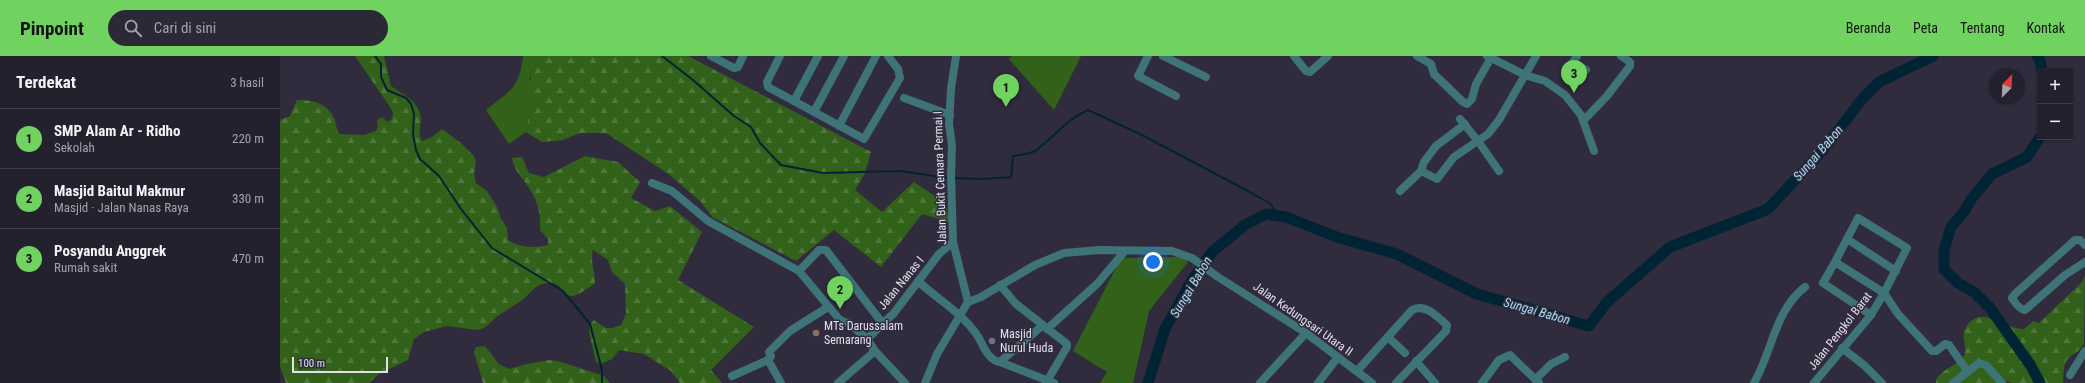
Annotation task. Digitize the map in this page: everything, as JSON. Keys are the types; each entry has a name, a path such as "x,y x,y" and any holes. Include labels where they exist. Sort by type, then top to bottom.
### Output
{"street":[{"path":"711,56 734,68 738,67 743,56"},
{"path":"780,56 766,85 862,139 866,138 900,78 898,69 888,56"},
{"path":"794,101 818,56"},
{"path":"814,112 844,56"},
{"path":"839,126 876,56"},
{"name":"Jalan Bukit Cemara Permai I","path":"956,56 951,89 950,115 952,145 951,178 953,242 968,302"},
{"path":"1148,56 1138,76 1176,96"},
{"path":"1163,56 1206,77"},
{"path":"1294,56 1306,71 1310,72 1328,56"},
{"path":"1417,56 1431,64 1434,74 1462,102 1467,104 1472,99 1476,84 1490,57 1525,75 1545,81 1560,91 1575,107 1583,121 1594,151"},
{"path":"1421,171 1437,179 1454,157 1488,134 1499,120 1536,56"},
{"path":"1583,121 1607,96 1630,66 1630,62 1621,56"},
{"path":"1573,62 1586,70"},
{"path":"904,98 950,115"},
{"path":"1400,191 1421,171 1424,162 1436,146 1462,122 1478,141 1499,171"},
{"path":"652,183 672,191 708,221 799,271 840,320 850,324 867,339 875,351 905,383"},
{"name":"Jalan Pengkol Barat","path":"1814,383 1871,315 1907,250 1906,246 1858,218 1847,239"},
{"path":"1871,315 1823,283 1847,239 1896,271"},
{"path":"2085,245 2080,240 2075,240 2012,298 2021,310 2025,310 2065,275 2085,262"},
{"name":"Jalan Nanas I","path":"867,339 883,324 939,254 953,242"},
{"path":"799,271 819,250 826,250 883,324"},
{"name":"Jalan Kedungsari Utara II","path":"968,302 1035,265 1064,253 1099,250 1172,251 1192,258 1218,277 1306,333 1372,383"},
{"path":"1000,362 1045,328 1097,284 1125,251"},
{"path":"1835,262 1884,293 1898,314 1932,351 1936,351 1947,344 1968,372"},
{"path":"918,281 977,334 981,345 994,360 1049,382 1067,347 1065,342 1016,304 1000,285"},
{"path":"1754,383 1785,309 1795,294 1805,287"},
{"path":"925,383 937,354 958,316 968,302"},
{"path":"732,376 768,360 771,356 769,352 790,332 828,306"},
{"path":"1357,372 1412,310 1420,307 1432,312 1447,326 1447,328 1396,383"},
{"path":"1260,383 1306,333"},
{"path":"1388,337 1405,353"},
{"path":"1842,348 1866,366 1882,383"},
{"path":"838,383 875,351"},
{"path":"2070,376 2085,351"},
{"path":"1482,383 1499,360 1504,356 1513,356 1538,381 1551,364 1565,357"},
{"path":"1318,383 1338,357"},
{"path":"768,360 781,383"},
{"path":"1416,361 1435,383"},
{"path":"1953,383 1979,363 1986,364 2002,383"}],"green space":[{"path":"355,56 384,56 391,86 410,99 420,113 421,119 419,132 422,141 432,137 442,129 461,143 474,156 476,162 474,174 476,183 487,191 497,207 501,219 507,228 508,240 513,243 528,247 548,245 548,239 540,230 540,218 536,202 531,191 516,169 512,158 522,157 529,173 544,177 585,156 618,162 640,182 631,198 655,211 670,206 702,232 678,280 754,327 711,370 722,383 680,383 671,371 644,354 619,350 612,359 601,364 596,362 589,332 590,324 594,320 606,328 612,328 621,325 626,314 625,284 612,272 608,260 593,250 592,259 595,283 583,292 569,296 555,284 548,283 540,285 521,301 495,318 484,328 478,330 447,326 424,332 414,339 408,360 379,374 369,383 286,383 280,366 280,309 283,308 285,302 280,292 280,120 290,116 297,100 312,101 322,105 330,111 339,134 364,135 376,131 378,126 377,120 382,117 387,122 392,119 393,113 390,107"},
{"path":"523,56 540,56 529,79 538,104 528,118 526,132 509,144 486,110 508,93 512,88 519,76"},
{"path":"540,56 688,56 871,152 865,173 855,190 882,212 914,182 945,203 950,222 922,214 881,267 834,230 796,261 712,217 701,202 670,175 606,133 580,133 563,140 542,142 526,132 528,118 538,104 533,98 530,80 531,74"},
{"path":"1012,56 1081,56 1054,110 1009,59"},
{"path":"1181,257 1188,262 1149,311 1133,383 1100,383 1107,372 1073,351 1121,258"},
{"path":"2085,276 2084,343 2065,364 2063,383 2013,383 2005,381 1999,383 1936,383 1938,376 1941,373 1960,361 1965,354 1964,333 1971,321 1978,317 1986,317 2010,326 2024,329 2033,321 2039,323 2081,283"},
{"path":"280,292 285,302 283,308 280,310"},
{"path":"485,346 499,364 509,369 526,364 550,360 561,362 604,376 610,383 483,383 474,352 476,347"}],"waterway":[{"path":"375,56 381,64 381,77 387,90 406,98 411,104 414,114 413,135 416,150 420,159 439,176 461,209 492,248 563,291 590,324 602,370 602,383"},
{"path":"662,56 693,80 734,116 751,127 760,143 781,165 823,173 900,171 948,178"},
{"name":"Sungai Babon","path":"1148,383 1165,329 1191,282 1212,252 1245,225 1266,214 1286,217 1337,237 1397,254 1477,294 1589,326 1607,302 1670,247 1768,209 1823,150 1863,98 1879,82 1933,56"},
{"name":"Sungai Babon","path":"2037,56 2040,60 2041,68"},
{"path":"952,178 982,179 1011,177 1013,156 1035,151 1073,118 1088,110 1142,135 1248,191 1271,204 1277,216"},
{"name":"Sungai Babon","path":"2038,140 2027,157 1992,174 1972,198 1964,212 1951,227 1944,250 1944,269 1958,283 1974,292 1990,308 2031,366 2040,383"}],"place":[{"name":"Posyandu Anggrek","path":"1574,93"},
{"name":"SMP Alam Ar - Ridho","path":"1006,107"},
{"name":"Masjid Baitul Makmur","path":"840,309"},
{"name":"MTs Darussalam Semarang","path":"816,333"},
{"name":"Masjid Nurul Huda","path":"992,341"}]}
